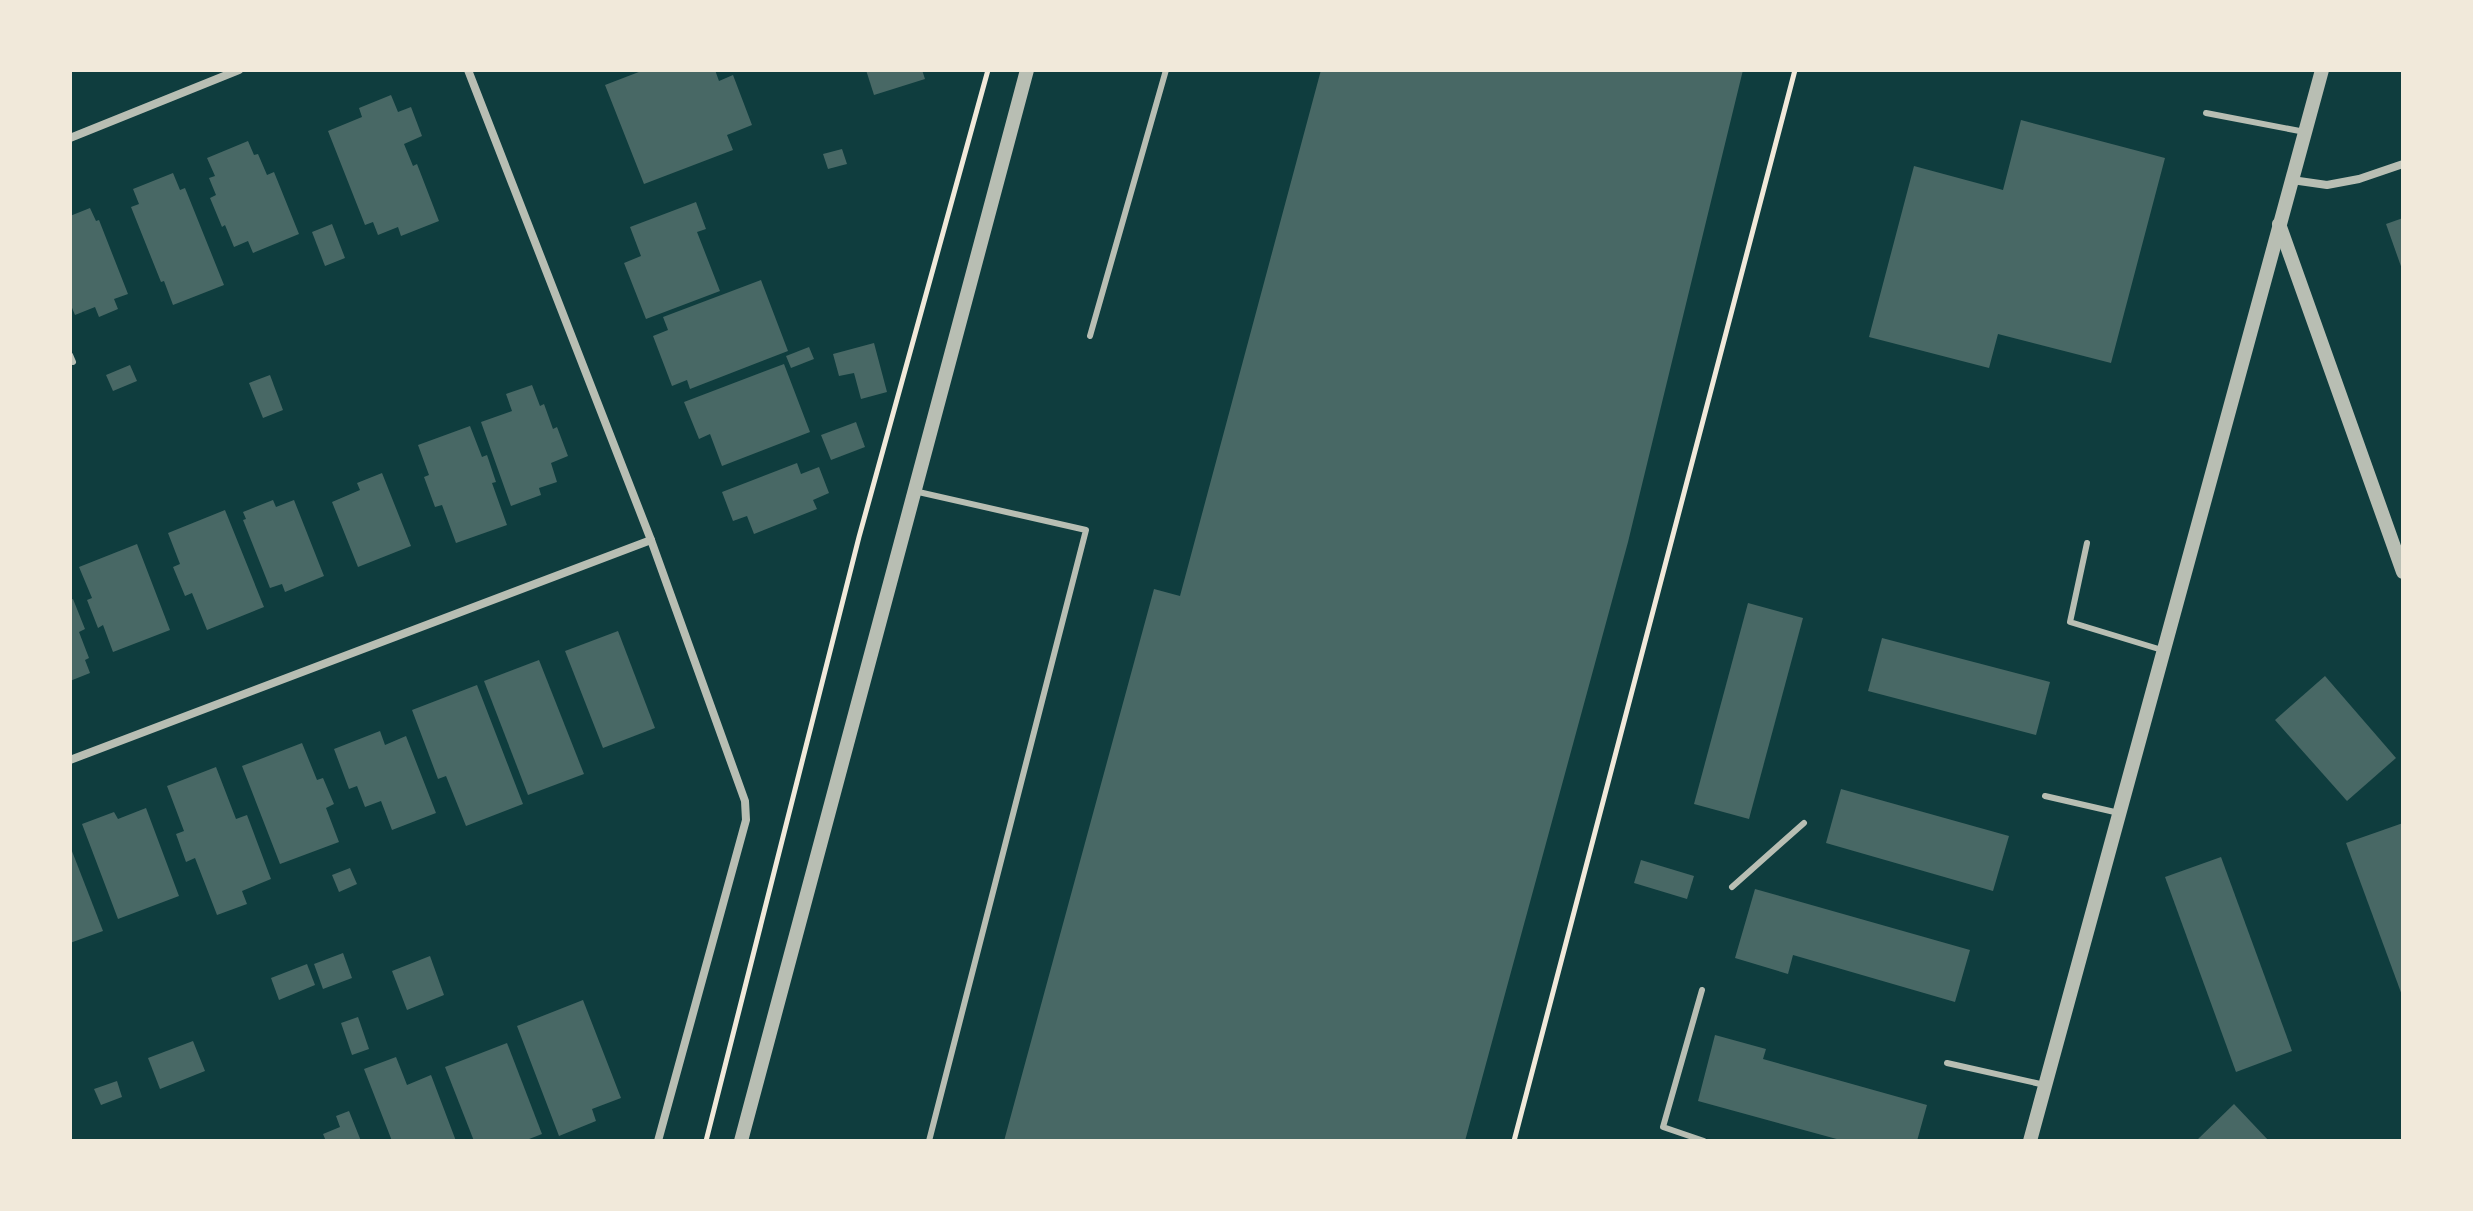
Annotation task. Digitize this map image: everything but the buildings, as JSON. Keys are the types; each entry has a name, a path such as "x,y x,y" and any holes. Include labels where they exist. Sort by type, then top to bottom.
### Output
{"street":[{"path":"70,138 239,70"},
{"path":"468,70 651,540 745,801 746,820 658,1141"},
{"path":"741,1141 1027,70"},
{"path":"2030,1141 2322,70"},
{"path":"2292,180 2327,185 2359,179 2403,164"},
{"path":"2279,224 2403,572"},
{"path":"70,760 651,540"}],"lane":[{"path":"1090,336 1166,70"},
{"path":"2206,113 2305,132"},
{"path":"914,491 1086,530 929,1141"},
{"path":"2087,543 2070,622 2163,650"},
{"path":"2045,796 2119,813"},
{"path":"1732,887 1804,823"},
{"path":"1702,990 1663,1127 1704,1141"},
{"path":"1947,1063 2045,1086"}],"path":[{"path":"706,1141 863,522 988,70"},
{"path":"1514,1141 1795,70"}]}
